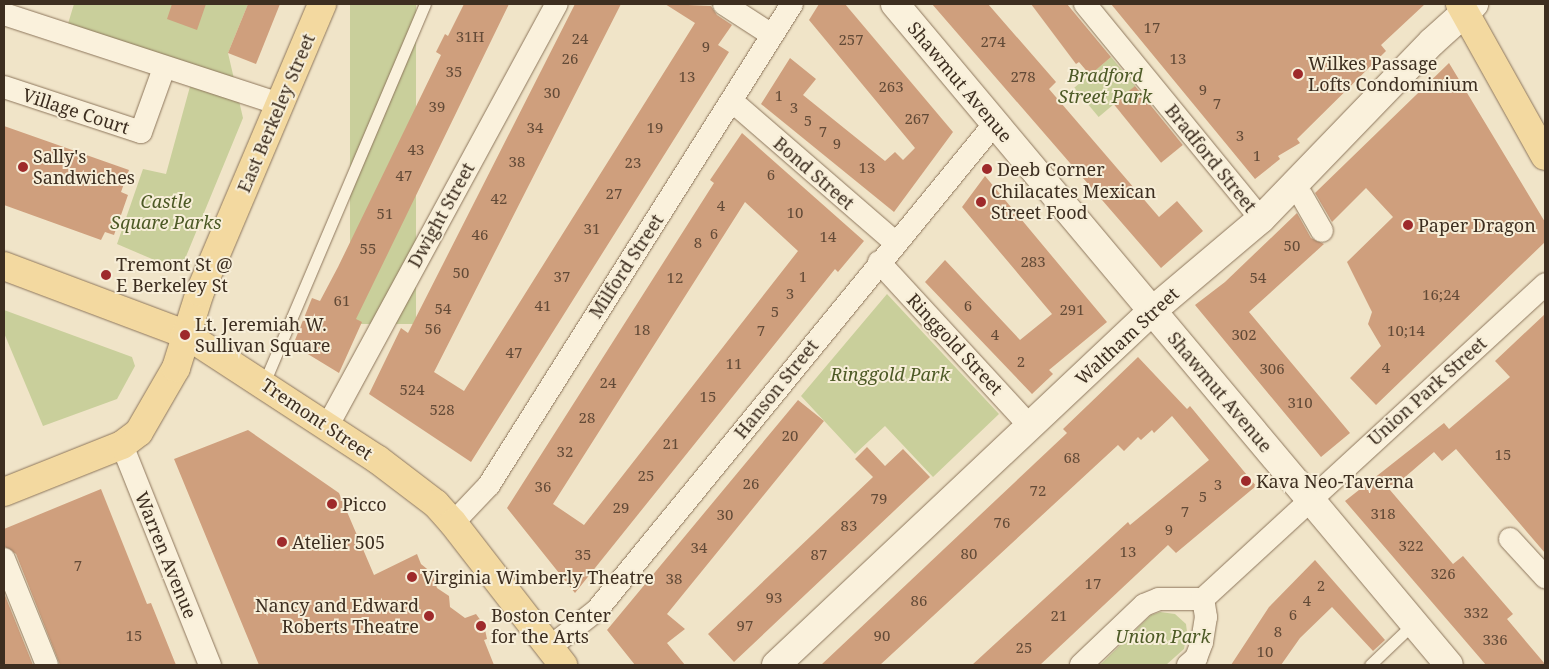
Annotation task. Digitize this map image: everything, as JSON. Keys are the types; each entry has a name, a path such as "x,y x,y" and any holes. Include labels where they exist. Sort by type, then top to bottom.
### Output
{"main road":[{"name":"East Berkeley Street","path":"4,492 122,445 139,432 166,389 176,368 185,334 322,4"},
{"name":"Shawmut Avenue","path":"895,4 1449,665"},
{"name":"Waltham Street","path":"776,665 1152,311 1261,219 1466,7"},
{"path":"1466,7 1545,156"},
{"name":"Tremont Street","path":"4,266 185,334 264,383 412,486 453,523 556,656"}],"street":[{"name":"Dwight Street","path":"327,427 557,4"},
{"path":"724,4 772,35"},
{"name":"Milford Street","path":"453,523 489,486 581,336 733,102 792,4"},
{"name":"Bradford Street","path":"1085,4 1261,219"},
{"path":"4,14 164,68 259,96 279,104"},
{"name":"Village Court","path":"4,87 141,132 164,68"},
{"name":"Bond Street","path":"733,102 896,243"},
{"name":"Hanson Street","path":"556,656 597,610 995,123"},
{"path":"1302,196 1322,231"},
{"name":"Ringgold Street","path":"880,262 1030,426"},
{"name":"Union Park Street","path":"1310,499 1545,284"},
{"name":"Warren Avenue","path":"122,445 210,665"},
{"path":"1081,665 1144,605 1160,599 1203,599 1310,499"},
{"path":"1510,539 1545,577"},
{"path":"4,559 47,665"},
{"path":"1188,665 1196,658 1202,642 1206,617 1203,599"}],"lane":[{"path":"264,383 425,4"},
{"path":"1370,665 1414,624"}],"green space":[{"name":"Castle Square Parks","path":"74,4 248,4 228,53 243,118 180,271 117,244 143,169 166,174 194,72 67,27"},
{"path":"350,4 416,4 416,324 350,324"},
{"name":"Bradford Street Park","path":"1111,57 1135,86 1099,117 1074,88"},
{"name":"Ringgold Park","path":"887,294 999,414 933,477 885,426 855,454 801,396"},
{"path":"4,310 132,357 135,366 117,399 43,426 4,333"},
{"name":"Union Park","path":"1160,612 1175,614 1186,624 1187,632 1184,649 1166,665 1100,665 1151,615"}],"building":[{"path":"172,4 206,4 197,30 167,19"},
{"path":"248,4 280,4 256,64 228,53"},
{"path":"464,4 509,4 356,319 362,322 339,373 293,345 312,298 320,301 338,267 441,55 436,52 445,34 448,36"},
{"path":"575,4 621,4 434,372 464,391 695,23 665,4 711,6 717,15 732,25 718,45 729,52 471,462 369,394 401,328 408,333"},
{"path":"819,4 845,4 953,132 894,212 761,104 790,58 816,79 803,95 885,161 895,152 903,160 915,148 809,20"},
{"path":"932,4 988,4 1056,82 1049,89 1159,217 1177,201 1203,231 1161,268"},
{"path":"1031,4 1067,4 1111,57 1090,75 1079,62 1076,64"},
{"path":"1111,4 1425,4 1381,45 1386,51 1297,139 1300,143 1278,156 1280,159 1255,179"},
{"path":"1449,63 1545,222 1545,242 1376,405 1350,378 1381,346 1368,324 1372,312 1347,262 1393,217 1366,188 1332,222 1315,193"},
{"path":"1135,86 1183,145 1161,163 1113,104"},
{"path":"4,126 129,170 121,192 128,195 114,235 105,232 101,240 4,205"},
{"path":"742,133 864,241 838,272 835,269 575,593 507,508 714,183 710,180","holes":["745,202 798,251 584,525 553,504"]},
{"path":"985,176 1107,322 1049,370 1053,374 1032,394 925,282 945,260 1020,340 1052,314 962,207"},
{"path":"1297,213 1311,238 1324,244 1249,312 1350,433 1321,457 1195,305 1225,282"},
{"path":"1545,314 1545,553 1456,449 1442,461 1434,452 1390,490 1453,564 1463,556 1513,614 1507,619 1545,664 1486,665 1345,501 1444,423 1449,429 1510,377 1495,361"},
{"path":"1138,357 1187,409 1190,406 1256,486 1176,553 1168,545 1040,665 972,665 1128,522 1130,525 1209,460 1172,416 1154,433 1152,430 1141,440 1138,437 1124,451 1118,445 880,665 821,665 1067,433 1063,429"},
{"path":"798,400 824,421 667,614 685,629 667,643 685,665 635,665 607,630"},
{"name":"Atelier 505","path":"248,430 339,493 374,575 417,554 421,564 432,573 437,588 449,596 450,607 465,618 476,614 484,625 487,639 484,640 494,665 259,665 174,459"},
{"path":"867,447 885,466 903,449 930,477 734,662 708,634 873,477 855,459"},
{"path":"101,489 147,604 151,603 176,665 60,665 16,554 4,546 4,529"},
{"path":"1315,560 1385,640 1373,651 1332,607 1300,638 1281,665 1231,665 1269,607"},
{"path":"4,593 33,665 4,665"}],"place":[{"name":"Wilkes Passage Lofts Condominium","path":"1298,74"},
{"name":"Sally's Sandwiches","path":"23,167"},
{"name":"Deeb Corner","path":"987,169"},
{"name":"Chilacates Mexican Street Food","path":"981,202"},
{"name":"Paper Dragon","path":"1408,225"},
{"name":"Tremont St @ E Berkeley St","path":"106,275"},
{"name":"Lt. Jeremiah W. Sullivan Square","path":"185,335"},
{"name":"Kava Neo-Taverna","path":"1246,481"},
{"name":"Picco","path":"332,504"},
{"name":"Atelier 505","path":"282,542"},
{"name":"Virginia Wimberly Theatre","path":"412,577"},
{"name":"Nancy and Edward Roberts Theatre","path":"429,616"},
{"name":"Boston Center for the Arts","path":"481,626"}]}
